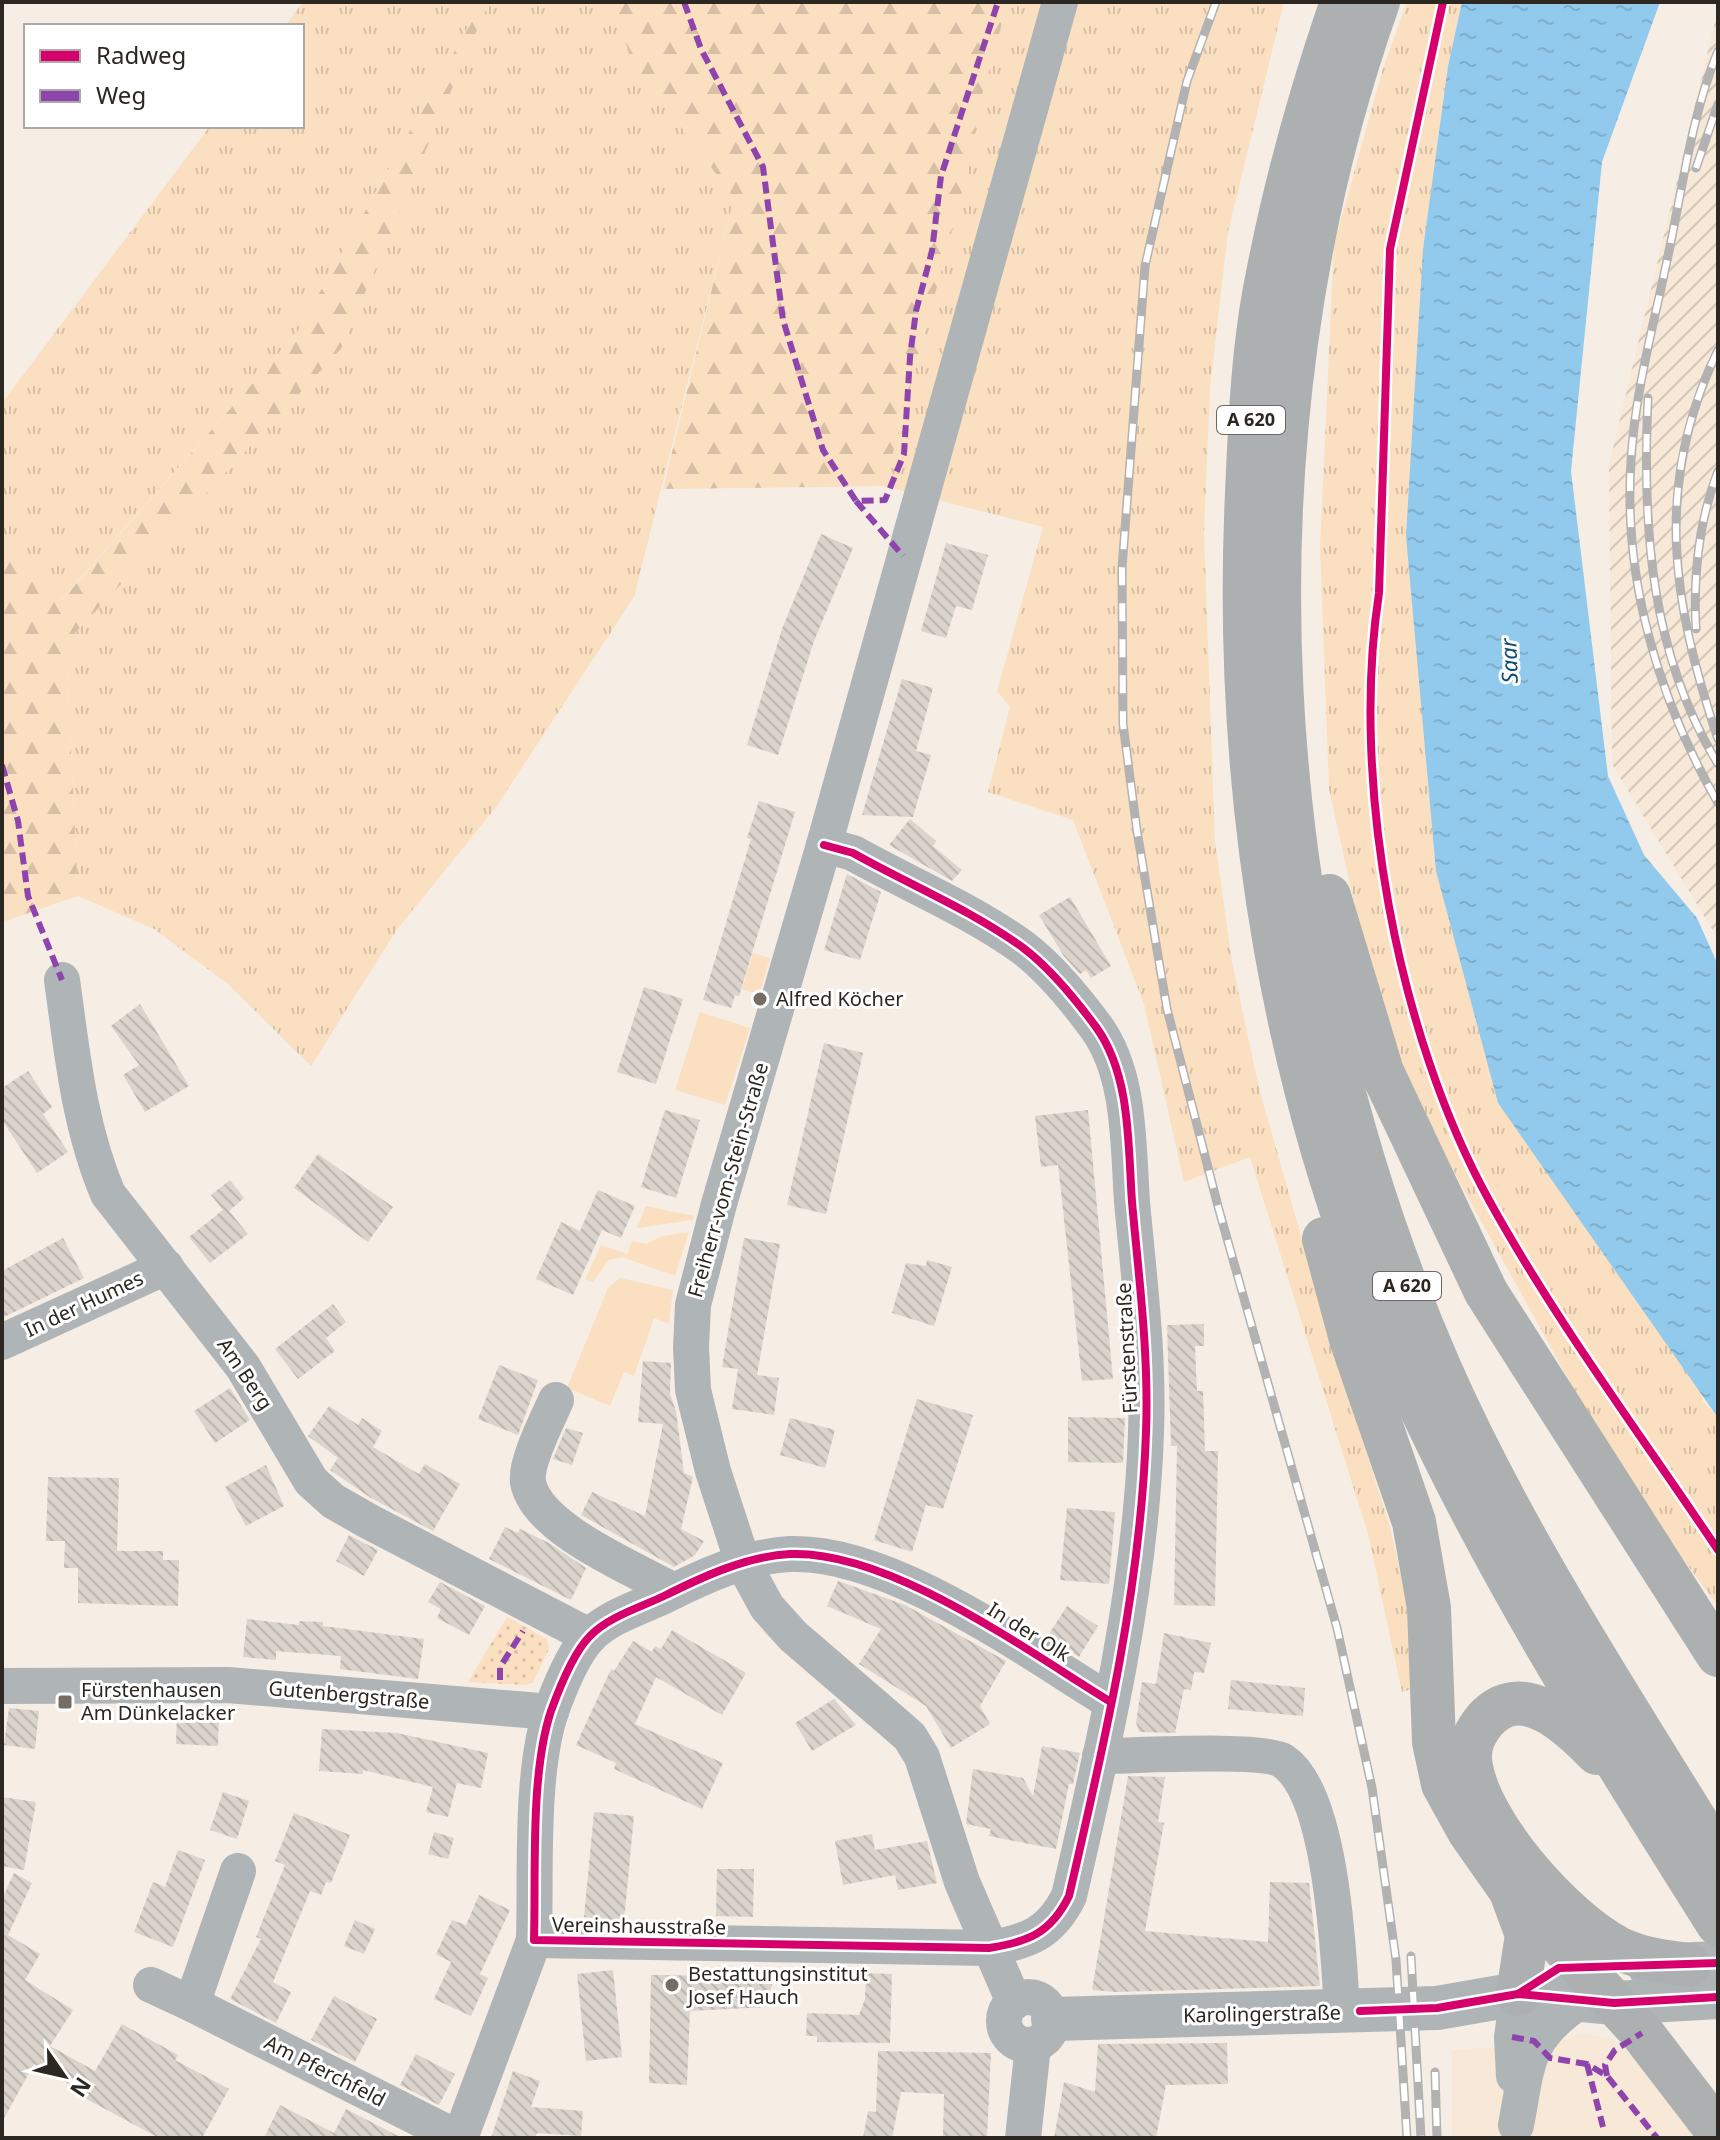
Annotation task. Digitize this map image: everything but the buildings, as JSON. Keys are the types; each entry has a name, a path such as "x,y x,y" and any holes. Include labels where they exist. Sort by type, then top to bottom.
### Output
{"highway":[{"name":"A 620","path":"1365,4 1358,58 1329,166 1303,288 1286,439 1280,651 1291,834 1307,931 1364,1159 1402,1276 1446,1382 1522,1533 1573,1625 1718,1857"},
{"name":"A 620","path":"1365,4 1296,156 1266,283 1250,432 1243,573 1247,721 1259,849 1289,1012 1330,1171 1368,1283 1407,1378 1484,1538 1633,1789 1711,1963"},
{"path":"1280,651 1305,725 1314,833 1336,930 1382,1072 1486,1292 1718,1655"},
{"path":"1289,1012 1312,1193 1351,1339 1414,1522 1429,1608 1434,1742 1443,1784 1469,1831 1509,1888 1591,1990 1718,2132"},
{"path":"1633,1789 1585,1741 1532,1704 1506,1705 1494,1711 1471,1745 1472,1773 1483,1801 1516,1852 1587,1928 1616,1947 1644,1959 1711,1963"},
{"path":"1509,1888 1527,1935 1518,1994"}],"main road":[{"name":"Karolingerstraße","path":"1043,2032 1437,2008 1518,1994 1559,1968 1591,1990 1711,1963"}],"street":[{"name":"Freiherr-vom-Stein-Straße","path":"1043,2032 1047,2005 1034,1997 1014,2002 989,1948 962,1882 922,1757 902,1730 793,1636 767,1607 743,1563 713,1471 693,1390 693,1305 1060,2"},
{"name":"Fürstenstraße","path":"824,845 853,853 1023,948 1097,1029 1116,1066 1127,1134 1145,1343 1146,1432 1139,1521 1111,1702 1069,1896 1059,1917 1023,1943 989,1948"},
{"name":"Am Berg","path":"62,980 72,1055 94,1160 108,1194 243,1367 311,1481 333,1501 589,1636"},
{"name":"In der Humes","path":"2,1342 166,1267"},
{"path":"556,1400 527,1480 536,1503 559,1526 674,1591"},
{"name":"In der Olk","path":"743,1563 791,1554 845,1561 929,1592 1111,1702"},
{"path":"589,1636 674,1591 743,1563"},
{"name":"Vereinshausstraße","path":"589,1636 551,1712 542,1755 534,1940 989,1948"},
{"name":"Gutenbergstraße","path":"2,1686 228,1685 551,1712"},
{"path":"1100,1756 1246,1755 1281,1759 1299,1776 1320,1830 1337,1917 1342,2012"},
{"path":"192,2004 238,1871"},
{"path":"459,2138 534,1940"},
{"name":"Am Pferchfeld","path":"151,1985 459,2138"},
{"path":"1516,2132 1534,2041 1553,2019 1591,1990"},
{"path":"1516,2132 1512,2037 1518,1994"},
{"path":"1023,2138 1043,2032"}],"shaded area":[{"path":"1718,9 1718,939 1612,764 1609,465"},
{"path":"1581,2034 1611,2038 1636,2059 1698,2138 1452,2138 1452,2050 1554,2043"}],"green space":[{"path":"303,2 482,2 297,333 60,601 2,544 2,403 208,128 304,128 304,24 286,24"},
{"path":"482,2 489,2 341,349 66,643 78,896 2,922 2,544 61,601 297,333"},
{"path":"489,2 608,2 634,63 734,198 634,597 496,807 396,931 311,1066 228,984 154,929 78,896 66,643 341,349"},
{"path":"608,2 1008,2 982,95 964,185 884,486 663,489 734,198 634,63"},
{"path":"1008,2 1284,2 1228,232 1210,388 1204,533 1215,841 1232,962 1259,1088 1331,1342 1390,1527 1408,1607 1412,1689 1402,1692 1368,1534 1250,1157 1184,1182 1144,1004 1073,820 988,792 1010,707 997,691 1043,527 884,486 964,185 982,95"},
{"path":"1407,2 1462,2 1448,66 1423,249 1703,1401 1718,1418 1718,1606 1679,1554 1587,1413 1427,1123 1400,1065 1373,989 1329,789 1320,546 1334,245 1383,68"},
{"path":"753,953 770,958 759,995 742,989"},
{"path":"700,1012 750,1028 725,1105 675,1090"},
{"path":"646,1206 694,1216 693,1220 637,1228"},
{"path":"689,1232 675,1276 622,1257 609,1260 593,1282 585,1279 601,1245 627,1254 632,1241 646,1244 662,1236"},
{"path":"620,1278 673,1290 669,1324 654,1318 634,1376 624,1372 610,1406 567,1388 608,1288"},
{"path":"507,1617 547,1639 549,1649 533,1682 526,1685 468,1682"}],"water":[{"name":"Saar","path":"1462,2 1660,2 1602,162 1571,471 1608,776 1644,855 1697,918 1718,965 1718,1418 1498,1103 1436,871 1406,536 1423,249 1448,66"}],"railway":[{"path":"1216,2 1187,81 1145,266 1122,568 1123,724 1137,831 1167,1009 1219,1210 1337,1628 1372,1788 1396,1960 1407,2138"},
{"path":"1718,51 1695,125 1641,382 1633,434 1630,506 1639,595 1649,638 1678,723 1718,803"},
{"path":"1696,168 1718,104"},
{"path":"1718,350 1697,400 1684,448 1677,496 1676,544 1689,639 1718,739"},
{"path":"1648,398 1647,493 1655,587 1664,633 1678,678 1695,722 1718,764"},
{"path":"1696,629 1699,549 1706,509 1718,471"},
{"path":"1411,1956 1421,2138"},
{"path":"1435,2072 1437,2138"}],"marked path":[{"path":"684,2 701,49 763,167 783,320 823,450 856,501 885,500 904,454 916,311 932,251 941,176 998,2"},
{"path":"856,501 903,556"},
{"path":"2,765 18,821 28,896 62,980"},
{"path":"500,1680 500,1667 523,1631"},
{"path":"1607,2076 1605,2065 1615,2050 1642,2033"},
{"path":"1512,2037 1534,2041 1550,2058 1587,2064 1607,2076 1657,2138"},
{"path":"1587,2064 1603,2127"}],"cycle path":[{"path":"1443,2 1390,249 1371,744 1377,824 1389,905 1406,985 1429,1063 1457,1136 1490,1202 1571,1335 1718,1550"},
{"path":"824,845 853,853 961,909 1032,955 1062,984 1096,1027 1116,1067 1122,1089 1145,1346 1147,1403 1143,1491 1119,1666 1069,1896 1054,1919 1037,1934 1015,1943 989,1948 534,1940 535,1824 540,1764 551,1711 567,1672 584,1643 597,1629 709,1575 741,1563 790,1554 829,1557 871,1568 956,1607 1111,1702"},
{"path":"1518,1994 1559,1968 1718,1963"},
{"path":"1360,2011 1437,2008 1518,1994 1614,2003 1718,1997"}],"place":[{"name":"Alfred Köcher","path":"760,999"},
{"name":"Fürstenhausen Am Dünkelacker","path":"65,1702"},
{"name":"Bestattungsinstitut Josef Hauch","path":"672,1985"}]}
